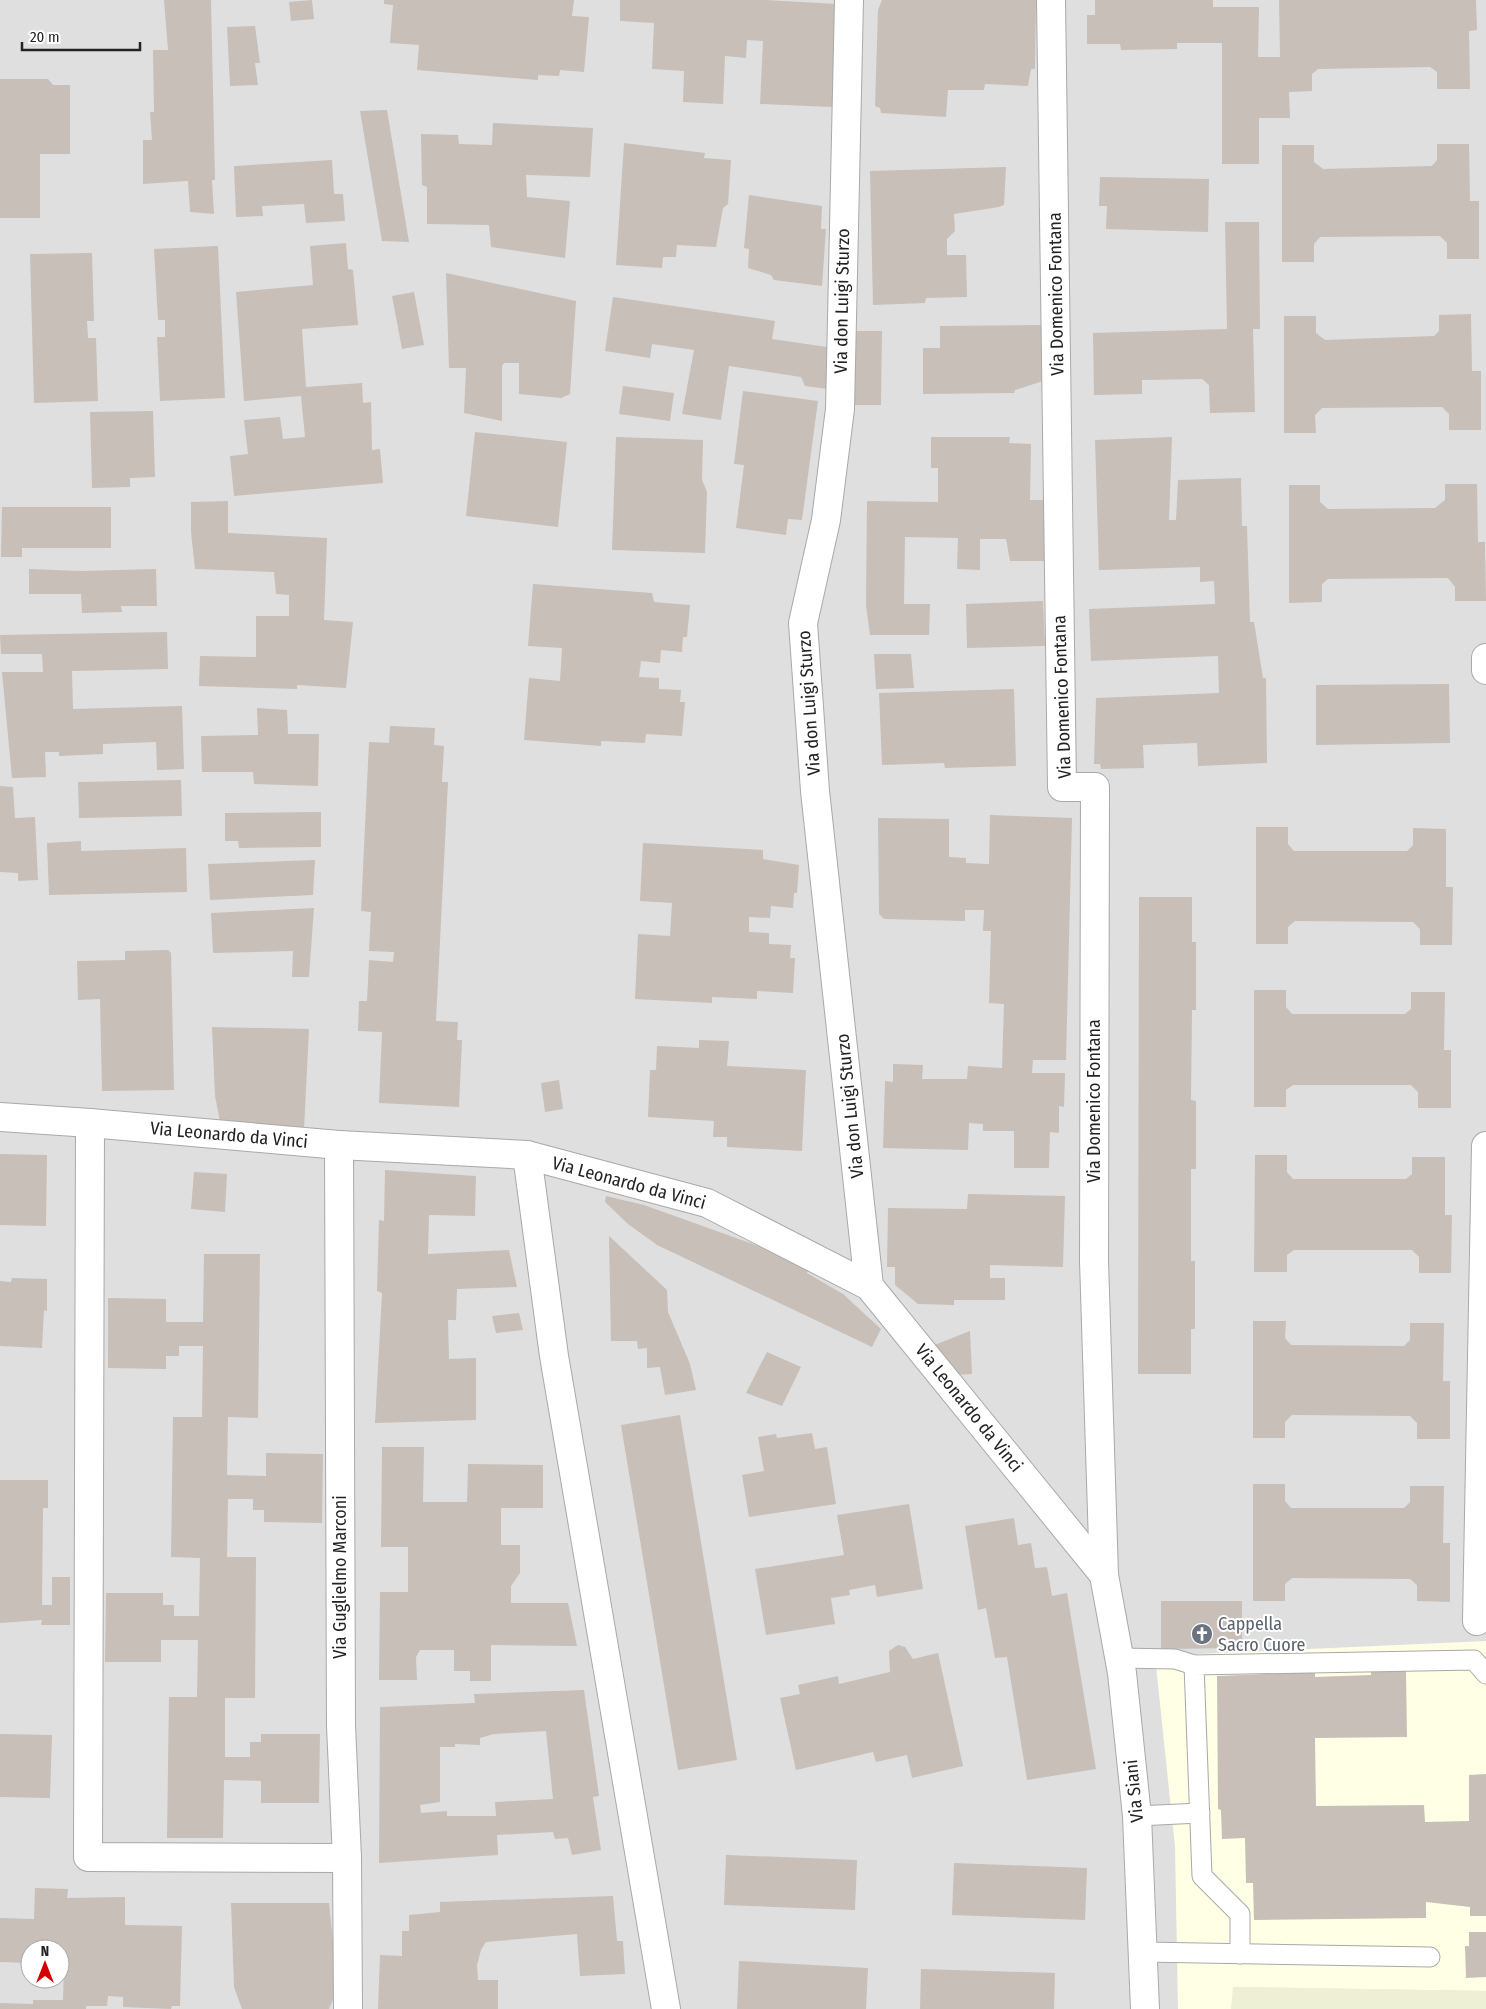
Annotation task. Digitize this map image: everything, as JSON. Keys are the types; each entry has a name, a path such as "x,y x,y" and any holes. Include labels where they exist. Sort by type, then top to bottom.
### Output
{"street":[{"name":"Via don Luigi Sturzo","path":"849,0 840,409 826,520 803,623 815,791 869,1286"},
{"name":"Via Domenico Fontana","path":"1052,0 1062,787 1095,787 1094,1261 1104,1575"},
{"path":"1486,658 1486,670"},
{"name":"Via Leonardo da Vinci","path":"0,1117 339,1145 527,1155 707,1203 869,1286 1104,1575"},
{"path":"90,1123 88,1857 346,1858"},
{"name":"Via Guglielmo Marconi","path":"339,1145 341,1726 346,1858 348,2009"},
{"path":"1477,1621 1486,1146"},
{"path":"527,1155 554,1356 666,2009"},
{"name":"Via Siani","path":"1104,1575 1119,1658 1137,1816 1145,2009"}],"lane":[{"path":"1119,1658 1175,1659 1194,1665 1474,1660 1486,1674"},
{"path":"1194,1665 1202,1876 1240,1914 1240,1954"},
{"path":"1137,1816 1200,1813"},
{"path":"1143,1952 1430,1957"}],"shaded area":[{"path":"0,0 1486,0 1486,1991 1234,1987 1231,2009 0,2009"},
{"path":"1486,1641 1486,1991 1234,1987 1231,2009 1178,2009 1175,1847 1155,1656"},
{"path":"1233,1987 1486,1991 1486,2009 1231,2009"}],"building":[{"path":"164,0 211,0 215,180 212,180 214,214 190,212 188,181 143,184 143,140 152,140 150,112 154,112 153,50 168,50"},
{"path":"312,0 314,19 291,21 289,2"},
{"path":"384,0 574,0 572,16 589,17 584,72 560,70 559,76 538,75 538,80 417,70 419,45 390,43 393,5 384,4"},
{"path":"620,0 765,0 837,4 832,107 760,104 763,41 747,40 746,58 725,56 723,104 683,102 684,71 652,69 654,23 620,21"},
{"path":"882,0 1036,0 1035,69 1031,69 1028,86 985,84 984,90 948,90 946,117 881,113 880,108 875,106 878,10"},
{"path":"1095,0 1213,0 1213,7 1259,7 1258,57 1280,57 1279,0 1476,0 1477,30 1469,31 1470,89 1437,89 1437,72 1430,67 1318,69 1312,74 1312,91 1289,92 1290,118 1259,118 1259,164 1222,164 1222,43 1177,43 1177,49 1121,50 1120,44 1087,44 1087,15 1095,15"},
{"path":"255,26 260,63 255,63 258,85 230,86 227,27"},
{"path":"0,79 48,79 53,85 70,85 70,154 40,154 40,218 0,218"},
{"path":"387,110 409,242 382,241 360,111"},
{"path":"493,123 593,128 590,177 526,175 527,197 570,201 565,258 491,247 489,225 427,224 427,187 422,185 421,134 458,135 459,144 492,145"},
{"path":"624,143 705,153 704,158 731,160 728,204 723,208 716,247 677,245 676,257 663,257 662,268 616,265"},
{"path":"1437,144 1469,144 1470,201 1479,201 1479,259 1447,259 1447,243 1440,236 1320,237 1314,244 1314,262 1282,262 1282,145 1314,145 1314,162 1323,169 1432,166 1437,160"},
{"path":"332,160 334,194 343,194 345,221 306,223 304,204 262,206 263,216 236,217 234,166"},
{"path":"1006,167 1004,205 954,214 955,231 947,239 947,255 966,255 967,297 926,298 925,303 873,305 870,171"},
{"path":"1100,177 1209,179 1208,232 1106,229 1107,206 1099,206"},
{"path":"749,195 822,206 821,229 826,229 822,286 774,280 771,275 748,268 749,249 744,248"},
{"path":"1225,222 1259,222 1260,329 1253,329 1255,412 1210,413 1209,385 1202,379 1142,380 1142,394 1094,395 1093,333 1227,329"},
{"path":"346,243 348,269 353,270 358,325 302,329 306,387 362,383 363,403 371,402 372,450 380,449 383,483 234,496 230,456 248,454 244,420 280,417 283,439 305,437 301,396 244,401 236,292 313,285 310,246"},
{"path":"218,246 225,398 160,401 157,337 165,337 165,320 158,320 154,249"},
{"path":"92,253 94,321 87,321 88,338 96,338 98,401 34,403 30,254"},
{"path":"446,273 576,301 570,394 561,398 519,394 519,363 504,363 502,366 502,421 464,413 466,368 449,368"},
{"path":"414,292 424,345 402,349 392,296"},
{"path":"613,297 775,321 772,339 834,348 828,389 805,386 801,377 729,366 721,420 682,414 694,350 652,344 650,358 605,351"},
{"path":"1471,314 1472,371 1481,371 1481,430 1449,430 1449,414 1442,407 1322,408 1315,415 1316,433 1284,433 1284,316 1316,316 1316,333 1325,340 1434,336 1439,331 1439,315"},
{"path":"1042,325 1043,381 1015,390 1014,393 923,394 923,348 940,348 940,326"},
{"path":"853,331 882,331 881,405 852,405"},
{"path":"623,386 674,393 670,421 619,414"},
{"path":"743,391 818,401 802,520 788,519 786,535 736,528 744,465 734,464"},
{"path":"153,411 155,477 130,478 130,487 92,488 90,412"},
{"path":"475,432 567,442 558,527 466,516"},
{"path":"616,437 703,440 702,480 707,492 705,553 612,550"},
{"path":"931,437 1010,437 1009,443 1031,444 1030,500 1046,500 1052,561 1010,561 1006,539 980,539 980,570 957,569 958,538 905,537 904,604 930,604 929,635 870,635 866,605 867,501 938,502 938,468 931,468"},
{"path":"1172,437 1169,520 1176,520 1178,480 1241,478 1242,526 1247,526 1250,622 1254,622 1263,678 1266,678 1267,763 1198,766 1197,743 1143,745 1144,768 1101,769 1100,764 1094,764 1096,698 1219,693 1218,656 1091,661 1089,609 1215,604 1214,581 1200,582 1200,567 1099,570 1095,440"},
{"path":"1445,484 1477,484 1478,542 1485,542 1486,601 1455,601 1455,587 1448,578 1328,579 1322,584 1322,602 1289,603 1289,485 1320,485 1320,502 1328,509 1435,508 1445,500"},
{"path":"228,501 228,533 327,538 324,620 353,622 346,688 297,685 297,689 199,686 200,656 256,657 256,616 289,616 289,595 276,594 274,572 195,569 191,532 191,502"},
{"path":"2,507 111,507 111,548 22,548 22,557 1,557"},
{"path":"29,569 81,571 156,569 157,606 121,606 122,612 82,613 81,594 29,594"},
{"path":"533,584 652,593 654,602 690,605 687,637 683,637 682,652 661,650 660,663 641,661 639,677 659,678 659,689 681,690 680,702 685,702 682,736 646,734 645,743 601,741 601,746 524,740 529,678 560,681 562,648 528,646"},
{"path":"1043,601 1045,646 967,648 966,604"},
{"path":"167,632 168,669 72,671 73,709 182,706 184,769 157,770 156,742 103,744 103,754 59,756 59,752 45,752 46,777 12,778 2,672 43,672 42,654 1,654 0,635"},
{"path":"874,654 911,654 914,688 876,689"},
{"path":"1449,684 1450,743 1316,745 1316,685"},
{"path":"1014,689 1016,766 945,768 944,763 882,765 879,693"},
{"path":"257,708 287,710 288,734 319,734 318,786 254,784 253,772 202,772 201,736 258,735"},
{"path":"390,726 435,728 434,745 444,746 442,782 448,782 436,1021 458,1022 457,1040 462,1040 459,1107 379,1103 382,1032 358,1031 359,1001 367,1001 369,960 393,962 394,952 369,951 371,912 361,911 369,742 389,743"},
{"path":"181,780 182,816 79,818 78,782"},
{"path":"0,786 13,787 15,818 35,817 38,880 18,881 18,873 0,872"},
{"path":"321,812 321,847 239,848 238,841 225,841 225,813"},
{"path":"990,815 1072,818 1066,1060 1033,1060 1032,1073 1065,1073 1064,1107 1059,1106 1059,1133 1050,1132 1049,1168 1014,1168 1014,1131 983,1131 983,1124 969,1123 968,1150 883,1148 885,1081 893,1082 893,1064 923,1065 922,1079 967,1079 968,1066 1002,1068 1004,1004 989,1003 991,931 983,931 984,910 965,910 965,921 884,919 879,914 878,818 949,819 949,857 966,858 966,863 989,864"},
{"path":"1256,827 1288,827 1288,844 1294,851 1407,851 1413,845 1413,828 1446,829 1446,887 1453,887 1452,945 1420,945 1420,929 1413,922 1295,921 1288,927 1288,944 1256,944"},
{"path":"81,841 81,851 186,848 187,892 49,895 47,843"},
{"path":"643,843 763,850 763,859 799,865 797,893 794,893 793,908 771,906 770,918 749,917 749,932 769,933 769,944 791,945 790,958 795,958 793,993 757,991 757,999 712,997 712,1003 635,999 638,934 670,936 672,903 640,901"},
{"path":"315,860 313,895 210,900 208,864"},
{"path":"1139,897 1192,897 1192,942 1196,942 1196,1010 1192,1010 1191,1100 1196,1101 1196,1169 1191,1169 1191,1261 1195,1261 1195,1329 1191,1329 1191,1374 1138,1374"},
{"path":"314,908 309,977 292,977 293,951 213,953 211,913"},
{"path":"168,950 171,953 174,1090 102,1091 100,999 78,1000 77,961 125,960 125,951"},
{"path":"1254,990 1286,990 1286,1007 1292,1014 1405,1014 1411,1009 1411,992 1445,992 1444,1050 1451,1050 1451,1108 1418,1108 1418,1092 1411,1085 1293,1085 1286,1090 1286,1107 1254,1107"},
{"path":"212,1027 309,1029 304,1129 221,1127 215,1096"},
{"path":"699,1040 729,1041 727,1066 806,1070 802,1151 727,1147 727,1137 713,1137 714,1121 648,1117 650,1070 656,1070 657,1046 699,1048"},
{"path":"559,1080 563,1109 545,1112 541,1083"},
{"path":"0,1154 47,1155 46,1226 0,1225"},
{"path":"1255,1155 1287,1155 1287,1172 1293,1179 1406,1179 1412,1174 1412,1157 1445,1157 1445,1215 1452,1215 1451,1273 1419,1273 1419,1257 1412,1250 1294,1250 1287,1255 1287,1272 1254,1272"},
{"path":"385,1170 476,1176 475,1216 429,1215 428,1254 509,1250 517,1287 457,1289 456,1320 448,1320 449,1359 476,1358 476,1420 375,1423 382,1293 377,1291 379,1220 384,1221"},
{"path":"194,1172 227,1174 225,1212 191,1209"},
{"path":"968,1194 1065,1196 1063,1267 990,1265 990,1278 1005,1278 1005,1300 954,1300 954,1305 918,1304 895,1285 895,1267 887,1267 888,1208 967,1209"},
{"path":"606,1196 644,1205 775,1252 808,1268 807,1273 843,1294 881,1329 872,1347 657,1245 628,1224 605,1202"},
{"path":"609,1236 667,1290 668,1312 690,1364 696,1390 665,1395 660,1367 647,1368 647,1348 638,1349 637,1341 611,1341"},
{"path":"204,1254 260,1254 258,1418 228,1417 227,1475 266,1476 266,1453 323,1454 322,1523 264,1522 264,1510 253,1510 253,1499 228,1499 227,1557 256,1557 255,1698 225,1698 225,1757 250,1757 250,1742 261,1742 261,1734 320,1734 319,1803 261,1803 261,1781 224,1780 223,1838 167,1838 169,1697 197,1697 198,1640 161,1640 161,1662 105,1662 106,1593 163,1593 163,1605 174,1605 174,1616 199,1616 200,1558 171,1557 173,1417 202,1417 203,1346 179,1346 179,1356 166,1356 166,1369 108,1368 108,1298 166,1299 166,1322 203,1322"},
{"path":"12,1278 47,1279 47,1311 44,1310 42,1348 0,1346 0,1281 11,1282"},
{"path":"519,1313 523,1330 496,1333 492,1316"},
{"path":"1253,1321 1286,1321 1285,1338 1291,1345 1404,1346 1410,1340 1410,1323 1444,1323 1443,1381 1450,1381 1450,1439 1417,1439 1417,1423 1410,1416 1292,1415 1285,1422 1285,1438 1253,1438"},
{"path":"970,1331 972,1374 953,1375 932,1346"},
{"path":"767,1352 801,1367 782,1406 746,1393"},
{"path":"680,1415 737,1760 678,1770 621,1425"},
{"path":"812,1433 815,1449 827,1447 836,1504 749,1517 742,1475 764,1471 758,1437 776,1434 777,1438"},
{"path":"382,1447 424,1447 423,1502 467,1502 468,1464 543,1465 543,1508 501,1508 501,1545 520,1545 520,1573 511,1586 511,1603 568,1603 577,1646 491,1645 491,1681 470,1681 470,1671 454,1671 454,1650 420,1650 416,1657 417,1680 379,1680 380,1592 408,1592 408,1547 381,1547"},
{"path":"0,1480 48,1480 48,1508 43,1508 42,1605 52,1605 52,1577 70,1577 70,1625 41,1625 42,1620 0,1623"},
{"path":"1253,1484 1285,1484 1285,1501 1291,1508 1404,1508 1410,1502 1410,1486 1444,1486 1443,1543 1450,1543 1450,1602 1417,1601 1417,1585 1410,1579 1292,1578 1285,1584 1285,1601 1253,1601"},
{"path":"909,1504 923,1589 877,1597 875,1585 849,1590 850,1595 831,1598 835,1624 766,1635 755,1569 844,1555 837,1515"},
{"path":"1014,1518 1018,1545 1031,1543 1035,1568 1047,1567 1052,1596 1067,1593 1096,1769 1027,1780 1007,1657 995,1658 986,1608 978,1610 965,1526"},
{"name":"Cappella Sacro Cuore","path":"1161,1601 1242,1601 1242,1648 1161,1649"},
{"path":"898,1645 905,1647 913,1659 938,1653 963,1766 912,1778 907,1755 876,1762 873,1752 796,1770 780,1698 800,1694 798,1685 838,1676 839,1684 890,1672 889,1651"},
{"path":"1406,1671 1407,1737 1315,1738 1316,1806 1424,1805 1425,1822 1469,1821 1469,1775 1486,1774 1486,1916 1470,1916 1470,1907 1426,1902 1426,1918 1254,1920 1253,1883 1246,1883 1245,1838 1222,1839 1221,1810 1218,1809 1217,1676 1315,1672 1315,1677 1371,1675 1371,1672"},
{"path":"584,1690 599,1796 593,1797 601,1850 572,1855 568,1838 555,1839 553,1832 497,1835 498,1855 379,1863 380,1707 475,1703 474,1694","holes":["546,1731 553,1799 495,1802 496,1816 447,1816 447,1811 421,1813 420,1805 440,1802 440,1747 455,1747 455,1744 480,1745 480,1738 494,1734"]},
{"path":"0,1734 52,1735 50,1798 0,1797"},
{"path":"726,1855 857,1860 855,1910 724,1905"},
{"path":"954,1863 1087,1868 1085,1920 952,1915"},
{"path":"35,1888 68,1889 67,1898 125,1897 125,1925 182,1926 180,2006 172,2006 171,2009 123,2007 123,1997 108,1996 107,2006 86,2006 86,2009 0,2009 0,2003 33,2004 33,2000 63,2000 63,1989 70,1989 70,1939 20,1939 20,1963 0,1962 0,1918 34,1919"},
{"path":"613,1896 617,1941 623,1941 625,1974 580,1976 577,1934 486,1942 481,1950 477,1965 478,1980 498,1980 498,2009 378,2009 380,1955 402,1956 402,1931 409,1931 409,1915 440,1912 440,1902"},
{"path":"231,1903 329,1903 338,1988 329,2009 242,2009 234,1987"},
{"path":"1469,1932 1486,1932 1486,1977 1466,1978 1465,1946 1469,1946"},
{"path":"739,1961 868,1968 866,2009 737,2009"},
{"path":"921,1969 1055,1973 1054,2009 920,2009"}],"place":[{"name":"Cappella Sacro Cuore","path":"1202,1634"}]}
